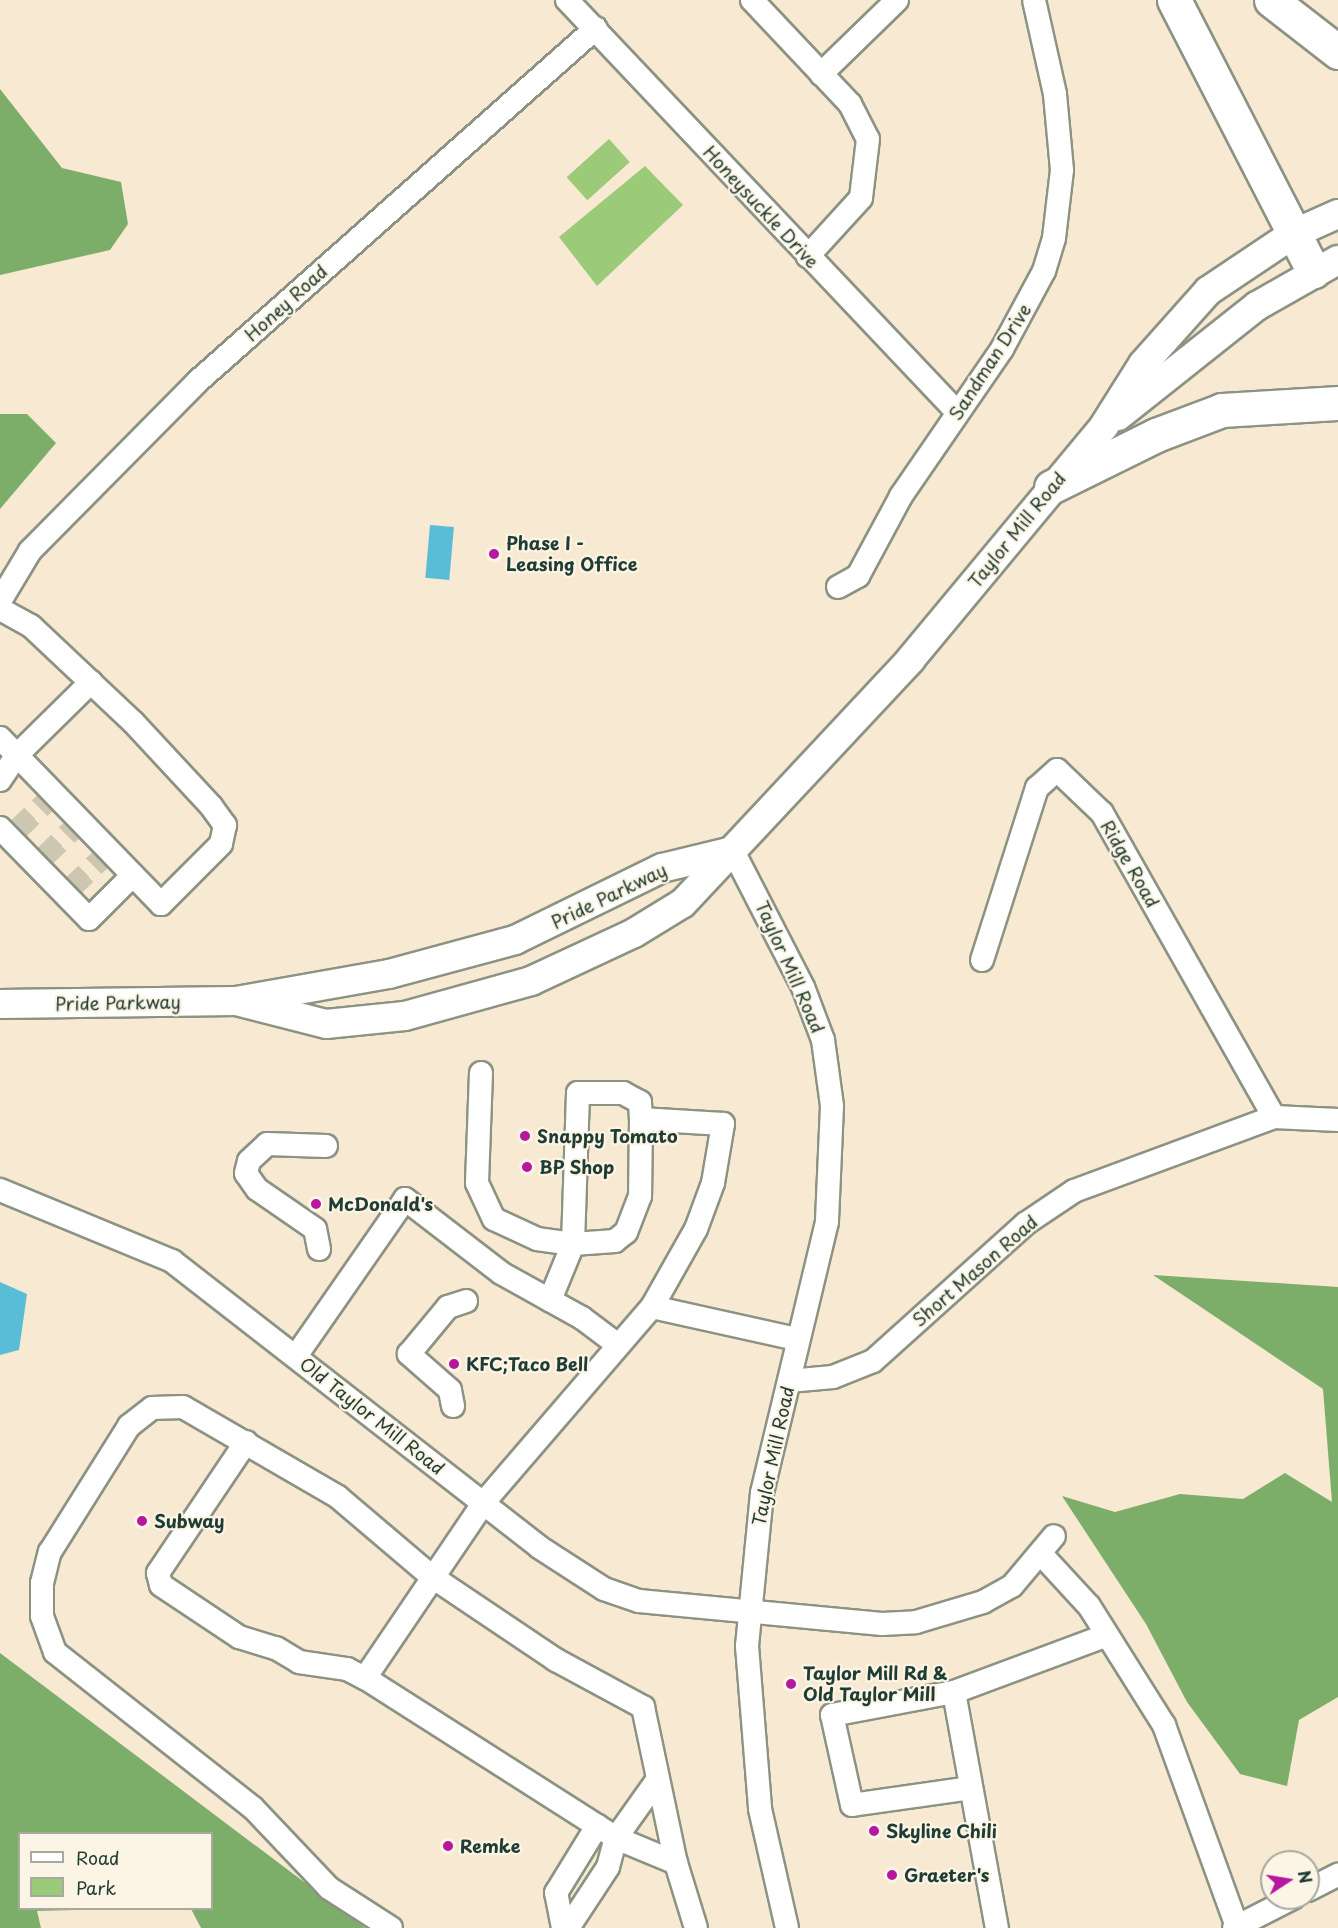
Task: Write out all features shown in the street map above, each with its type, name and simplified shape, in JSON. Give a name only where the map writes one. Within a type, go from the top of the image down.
[{"type":"highway","points":[[1174,0],[1293,234],[1325,265]]},
{"type":"highway","points":[[1271,0],[1338,52]]},
{"type":"highway","points":[[1051,488],[1156,435],[1222,410],[1338,403]]},
{"type":"main road","name":"Taylor Mill Road","points":[[733,851],[910,660],[1104,426],[1143,364],[1208,291],[1293,234],[1338,214]]},
{"type":"main road","name":"Taylor Mill Road","points":[[1104,426],[1212,339],[1325,265]]},
{"type":"main road","name":"Pride Parkway","points":[[0,1004],[236,1001],[454,960],[566,918],[662,868],[733,851]]},
{"type":"main road","name":"Pride Parkway","points":[[236,1001],[326,1024],[405,1016],[471,1000],[531,981],[634,933],[684,903],[733,851]]},
{"type":"street","name":"Honeysuckle Drive","points":[[567,0],[596,28],[957,412]]},
{"type":"street","points":[[752,0],[821,74],[862,123],[868,178],[851,213],[808,256]]},
{"type":"street","points":[[821,74],[897,0]]},
{"type":"street","name":"Sandman Drive","points":[[838,587],[858,576],[957,412],[1030,302],[1054,238],[1061,181],[1059,125],[1034,0]]},
{"type":"street","name":"Honey Road","points":[[0,601],[30,551],[197,382],[596,28]]},
{"type":"street","points":[[0,609],[31,626],[91,682],[225,825],[221,844],[161,904],[133,875],[104,855],[50,799],[17,755],[0,738]]},
{"type":"street","points":[[0,780],[17,755],[91,682]]},
{"type":"street","name":"Ridge Road","points":[[982,960],[1037,788],[1057,770],[1102,813],[1274,1117]]},
{"type":"street","points":[[9,832],[39,861],[89,919],[133,875]]},
{"type":"street","name":"Taylor Mill Road","points":[[733,851],[803,987],[823,1040],[832,1106],[827,1222],[796,1339],[789,1381],[762,1493],[747,1646],[752,1745],[768,1859],[787,1928]]},
{"type":"street","points":[[481,1073],[477,1183],[484,1205],[510,1230],[573,1244],[615,1241],[626,1232],[640,1196],[640,1102],[623,1093],[578,1093],[573,1244],[549,1300]]},
{"type":"street","name":"Short Mason Road","points":[[789,1381],[833,1377],[873,1361],[1025,1224],[1074,1191],[1274,1117],[1338,1120]]},
{"type":"street","points":[[364,1678],[483,1502],[652,1307],[696,1229],[713,1183],[723,1124],[641,1119]]},
{"type":"street","points":[[319,1250],[315,1229],[257,1189],[246,1173],[249,1161],[267,1144],[326,1146]]},
{"type":"street","name":"Old Taylor Mill Road","points":[[0,1190],[172,1261],[297,1356],[547,1553],[604,1589],[678,1608],[752,1609],[882,1624],[916,1622],[983,1602],[1012,1586],[1048,1545],[1107,1635]]},
{"type":"street","points":[[297,1356],[405,1199],[501,1273],[549,1300],[618,1345]]},
{"type":"street","points":[[453,1406],[450,1390],[409,1354],[448,1307],[466,1301]]},
{"type":"street","points":[[652,1307],[796,1339]]},
{"type":"street","points":[[391,1928],[329,1888],[253,1808],[193,1756],[99,1692],[55,1652],[42,1616],[42,1583],[50,1552],[79,1500],[138,1417],[152,1408],[183,1407],[338,1497],[431,1576],[556,1660],[643,1707],[675,1863],[696,1928]]},
{"type":"street","points":[[246,1442],[158,1573],[160,1585],[239,1637],[276,1647],[299,1662],[347,1669],[364,1678],[616,1838],[675,1863]]},
{"type":"street","points":[[972,1788],[866,1807],[847,1799],[832,1714],[954,1692],[1107,1635],[1164,1725],[1235,1927],[1269,1910]]},
{"type":"street","points":[[954,1692],[997,1926]]},
{"type":"street","points":[[568,1928],[608,1867],[616,1838],[658,1779]]},
{"type":"street","points":[[563,1928],[556,1893],[597,1826]]},
{"type":"street","points":[[1320,1884],[1338,1875]]},
{"type":"green space","points":[[0,89],[62,168],[121,182],[128,224],[110,250],[0,275]]},
{"type":"green space","points":[[609,139],[630,162],[587,200],[567,177]]},
{"type":"green space","points":[[645,166],[683,205],[597,286],[559,237]]},
{"type":"green space","points":[[0,414],[27,414],[56,443],[0,509]]},
{"type":"green space","points":[[1153,1275],[1338,1287],[1338,1697],[1299,1720],[1287,1786],[1240,1774],[1187,1702],[1146,1624],[1062,1496],[1115,1512],[1180,1494],[1243,1499],[1285,1473],[1332,1502],[1323,1389]]},
{"type":"green space","points":[[0,1653],[365,1928],[201,1928],[192,1910],[213,1910],[213,1832],[18,1832],[18,1910],[75,1910],[37,1911],[41,1928],[0,1928]]},
{"type":"water","points":[[430,525],[454,527],[449,580],[425,578]]},
{"type":"water","points":[[0,1282],[27,1294],[19,1350],[0,1355]]},
{"type":"tunnel","points":[[16,831],[45,803]]},
{"type":"tunnel","points":[[43,858],[71,831]]},
{"type":"tunnel","points":[[70,889],[100,860]]},
{"type":"place","name":"Phase I - Leasing Office","points":[[494,554]]},
{"type":"place","name":"Snappy Tomato","points":[[525,1136]]},
{"type":"place","name":"BP Shop","points":[[527,1167]]},
{"type":"place","name":"McDonald's","points":[[316,1204]]},
{"type":"place","name":"KFC;Taco Bell","points":[[454,1364]]},
{"type":"place","name":"Subway","points":[[142,1521]]},
{"type":"place","name":"Taylor Mill Rd & Old Taylor Mill","points":[[791,1684]]},
{"type":"place","name":"Skyline Chili","points":[[874,1831]]},
{"type":"place","name":"Remke","points":[[448,1846]]},
{"type":"place","name":"Graeter's","points":[[892,1875]]}]
